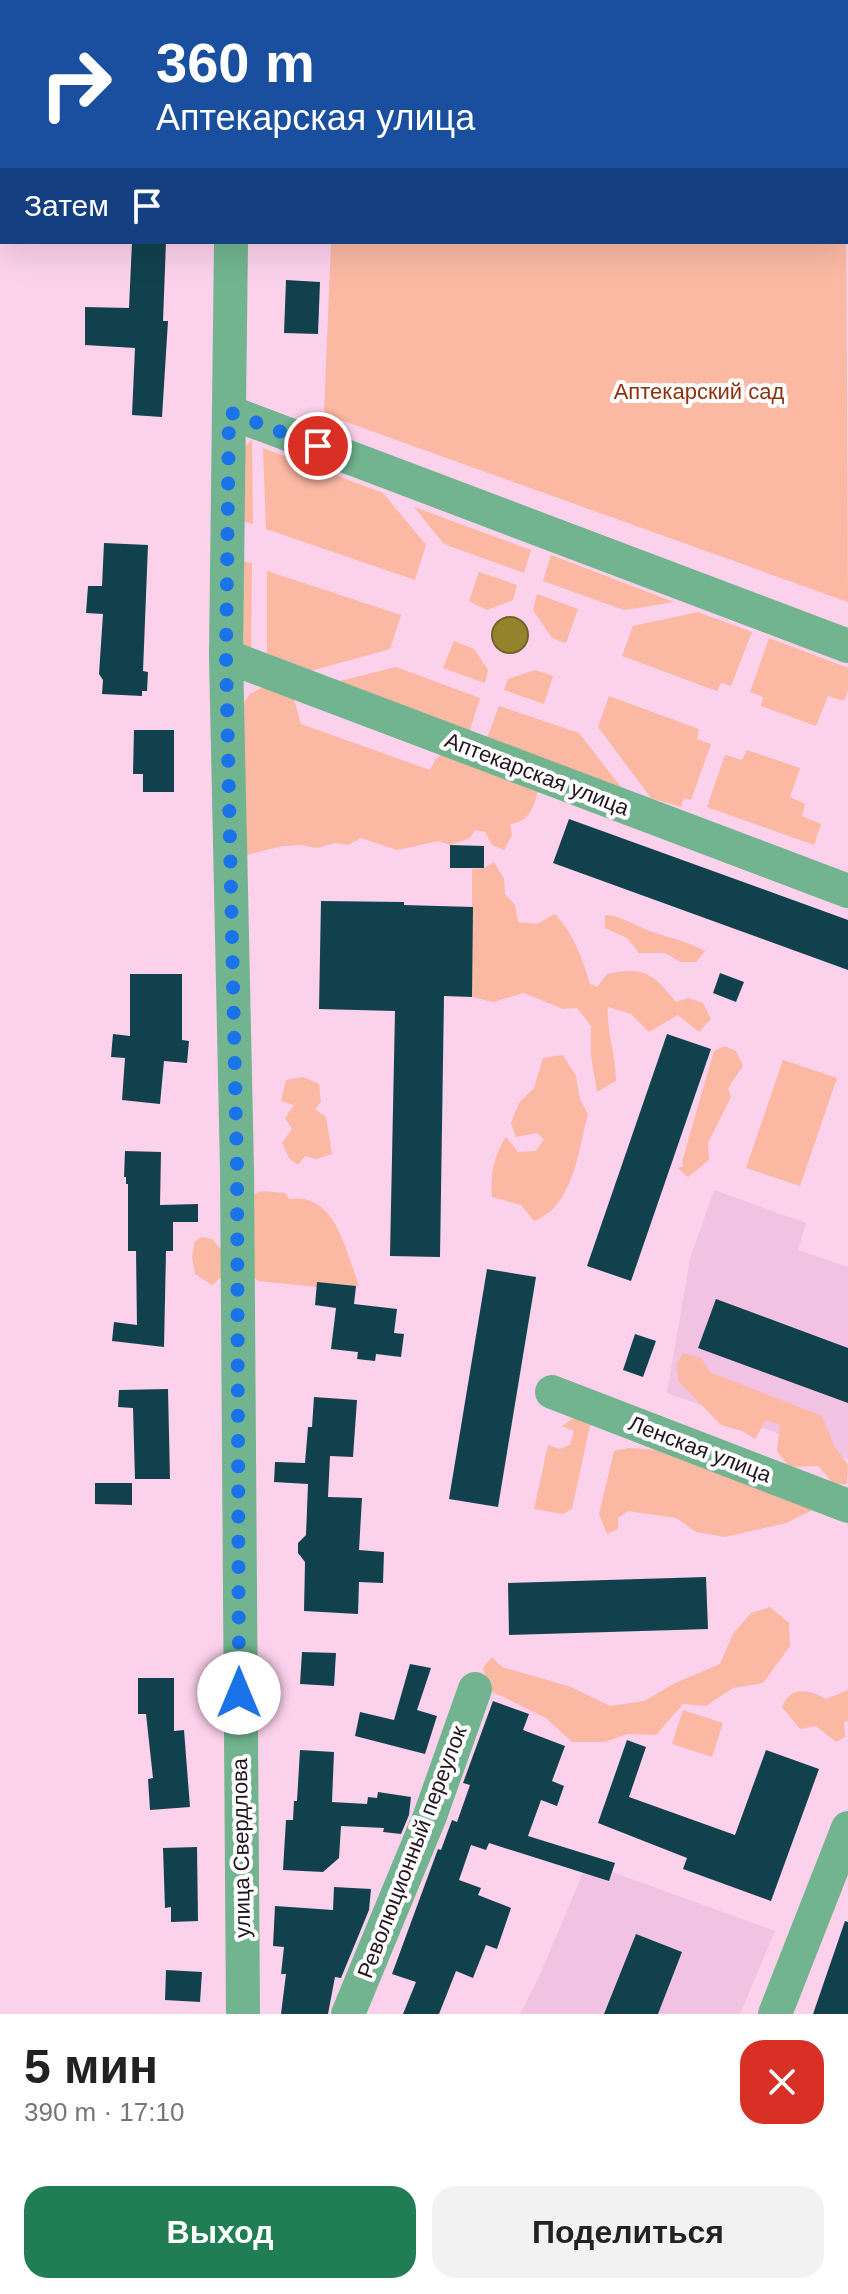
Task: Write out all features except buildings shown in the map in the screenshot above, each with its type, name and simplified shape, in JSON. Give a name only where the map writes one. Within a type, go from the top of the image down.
[{"type":"street","name":"улица Свердлова","points":[[231,244],[226,656],[237,1185],[243,2014]]},
{"type":"street","points":[[229,412],[848,646]]},
{"type":"street","name":"Аптекарская улица","points":[[226,656],[848,891]]},
{"type":"street","name":"Ленская улица","points":[[552,1392],[848,1506]]},
{"type":"street","name":"Революционный переулок","points":[[348,2014],[430,1816],[475,1689]]},
{"type":"street","points":[[775,2014],[848,1828]]},
{"type":"shaded area","points":[[510,617],[523,622],[528,635],[523,648],[510,653],[497,648],[492,635],[497,622]]},
{"type":"shaded area","points":[[714,1190],[806,1223],[798,1250],[848,1267],[848,1459],[667,1393],[690,1259]]},
{"type":"shaded area","points":[[612,1872],[775,1931],[740,2014],[520,2014],[583,1873]]},
{"type":"green space","name":"Аптекарский сад","points":[[331,244],[846,244],[848,602],[324,414]]},
{"type":"green space","points":[[252,440],[253,524],[242,521],[245,446]]},
{"type":"green space","points":[[263,448],[383,493],[426,545],[415,580],[266,529]]},
{"type":"green space","points":[[414,507],[531,550],[524,573],[444,544]]},
{"type":"green space","points":[[551,555],[674,602],[624,610],[543,581]]},
{"type":"green space","points":[[242,561],[252,563],[251,652],[243,645],[241,637]]},
{"type":"green space","points":[[267,571],[401,615],[390,649],[303,673],[267,660]]},
{"type":"green space","points":[[479,572],[517,585],[513,600],[487,610],[469,601]]},
{"type":"green space","points":[[537,594],[578,609],[566,643],[552,638],[533,610]]},
{"type":"green space","points":[[698,612],[752,632],[731,686],[721,683],[717,691],[622,656],[633,626]]},
{"type":"green space","points":[[769,638],[848,668],[848,690],[844,701],[828,696],[816,726],[761,706],[763,697],[750,692]]},
{"type":"green space","points":[[454,641],[474,649],[488,670],[485,683],[443,668]]},
{"type":"green space","points":[[396,667],[480,698],[469,733],[332,683]]},
{"type":"green space","points":[[535,670],[553,676],[544,704],[504,690],[508,679]]},
{"type":"green space","points":[[263,687],[292,693],[301,724],[430,770],[436,759],[445,752],[540,784],[534,804],[524,819],[510,824],[512,835],[504,850],[492,845],[485,832],[475,830],[470,838],[450,845],[439,841],[397,850],[361,838],[348,845],[335,843],[317,848],[283,846],[246,855],[243,704],[250,694]]},
{"type":"green space","points":[[609,696],[699,729],[697,739],[711,744],[691,800],[684,798],[681,807],[651,798],[598,727]]},
{"type":"green space","points":[[499,706],[579,733],[624,791],[486,741]]},
{"type":"green space","points":[[747,750],[800,768],[790,797],[805,804],[802,816],[821,824],[814,845],[707,807],[725,755],[742,760]]},
{"type":"green space","points":[[494,862],[504,879],[505,894],[515,905],[518,922],[537,924],[555,914],[577,947],[590,984],[597,987],[607,974],[630,971],[647,974],[676,1002],[688,998],[703,1003],[711,1019],[699,1032],[678,1015],[649,1032],[631,1014],[608,1007],[616,1081],[597,1092],[591,1056],[591,1026],[577,1008],[563,1009],[524,993],[493,1002],[472,997],[472,869],[484,868]]},
{"type":"green space","points":[[605,915],[705,951],[696,962],[681,962],[665,953],[639,953],[627,938],[605,928]]},
{"type":"green space","points":[[725,1046],[736,1051],[743,1066],[728,1088],[731,1097],[708,1143],[709,1160],[688,1177],[678,1168],[684,1166],[682,1162],[714,1051]]},
{"type":"green space","points":[[563,1055],[576,1076],[580,1099],[588,1114],[566,1190],[547,1214],[534,1221],[521,1205],[492,1197],[492,1173],[506,1137],[518,1152],[536,1151],[544,1139],[537,1133],[516,1137],[511,1123],[519,1103],[534,1088],[543,1058]]},
{"type":"green space","points":[[783,1060],[837,1078],[800,1186],[746,1168]]},
{"type":"green space","points":[[303,1077],[319,1084],[321,1102],[315,1109],[326,1117],[332,1154],[316,1159],[305,1156],[298,1165],[289,1158],[282,1143],[292,1129],[285,1118],[294,1105],[281,1101],[286,1080]]},
{"type":"green space","points":[[262,1191],[285,1193],[289,1199],[305,1199],[328,1214],[344,1242],[359,1286],[317,1287],[258,1281],[251,1275],[247,1197]]},
{"type":"green space","points":[[202,1237],[212,1239],[222,1251],[222,1276],[212,1285],[195,1274],[192,1256],[195,1241]]},
{"type":"green space","points":[[683,1353],[701,1358],[710,1372],[822,1416],[834,1445],[848,1465],[847,1484],[834,1484],[818,1466],[789,1467],[777,1451],[780,1425],[766,1420],[755,1439],[742,1431],[721,1425],[678,1381],[676,1365]]},
{"type":"green space","points":[[575,1417],[590,1425],[572,1509],[563,1514],[534,1509],[548,1445],[560,1449],[570,1445],[574,1431],[562,1426]]},
{"type":"green space","points":[[629,1448],[657,1450],[817,1508],[786,1523],[725,1537],[696,1532],[676,1518],[628,1511],[618,1518],[618,1529],[607,1534],[599,1514],[614,1451]]},
{"type":"green space","points":[[770,1607],[789,1623],[790,1646],[763,1683],[733,1688],[706,1706],[683,1704],[656,1735],[627,1734],[605,1742],[572,1742],[546,1718],[489,1690],[483,1668],[492,1657],[502,1667],[571,1687],[610,1706],[644,1701],[675,1683],[720,1664],[733,1634],[751,1613]]},
{"type":"green space","points":[[848,1690],[845,1737],[836,1742],[816,1726],[800,1729],[782,1707],[790,1695],[801,1691],[826,1699]]},
{"type":"green space","points":[[683,1710],[723,1723],[712,1757],[672,1744]]},
{"type":"route","points":[[239,1693],[237,1170],[226,656],[229,412],[318,446]]}]
